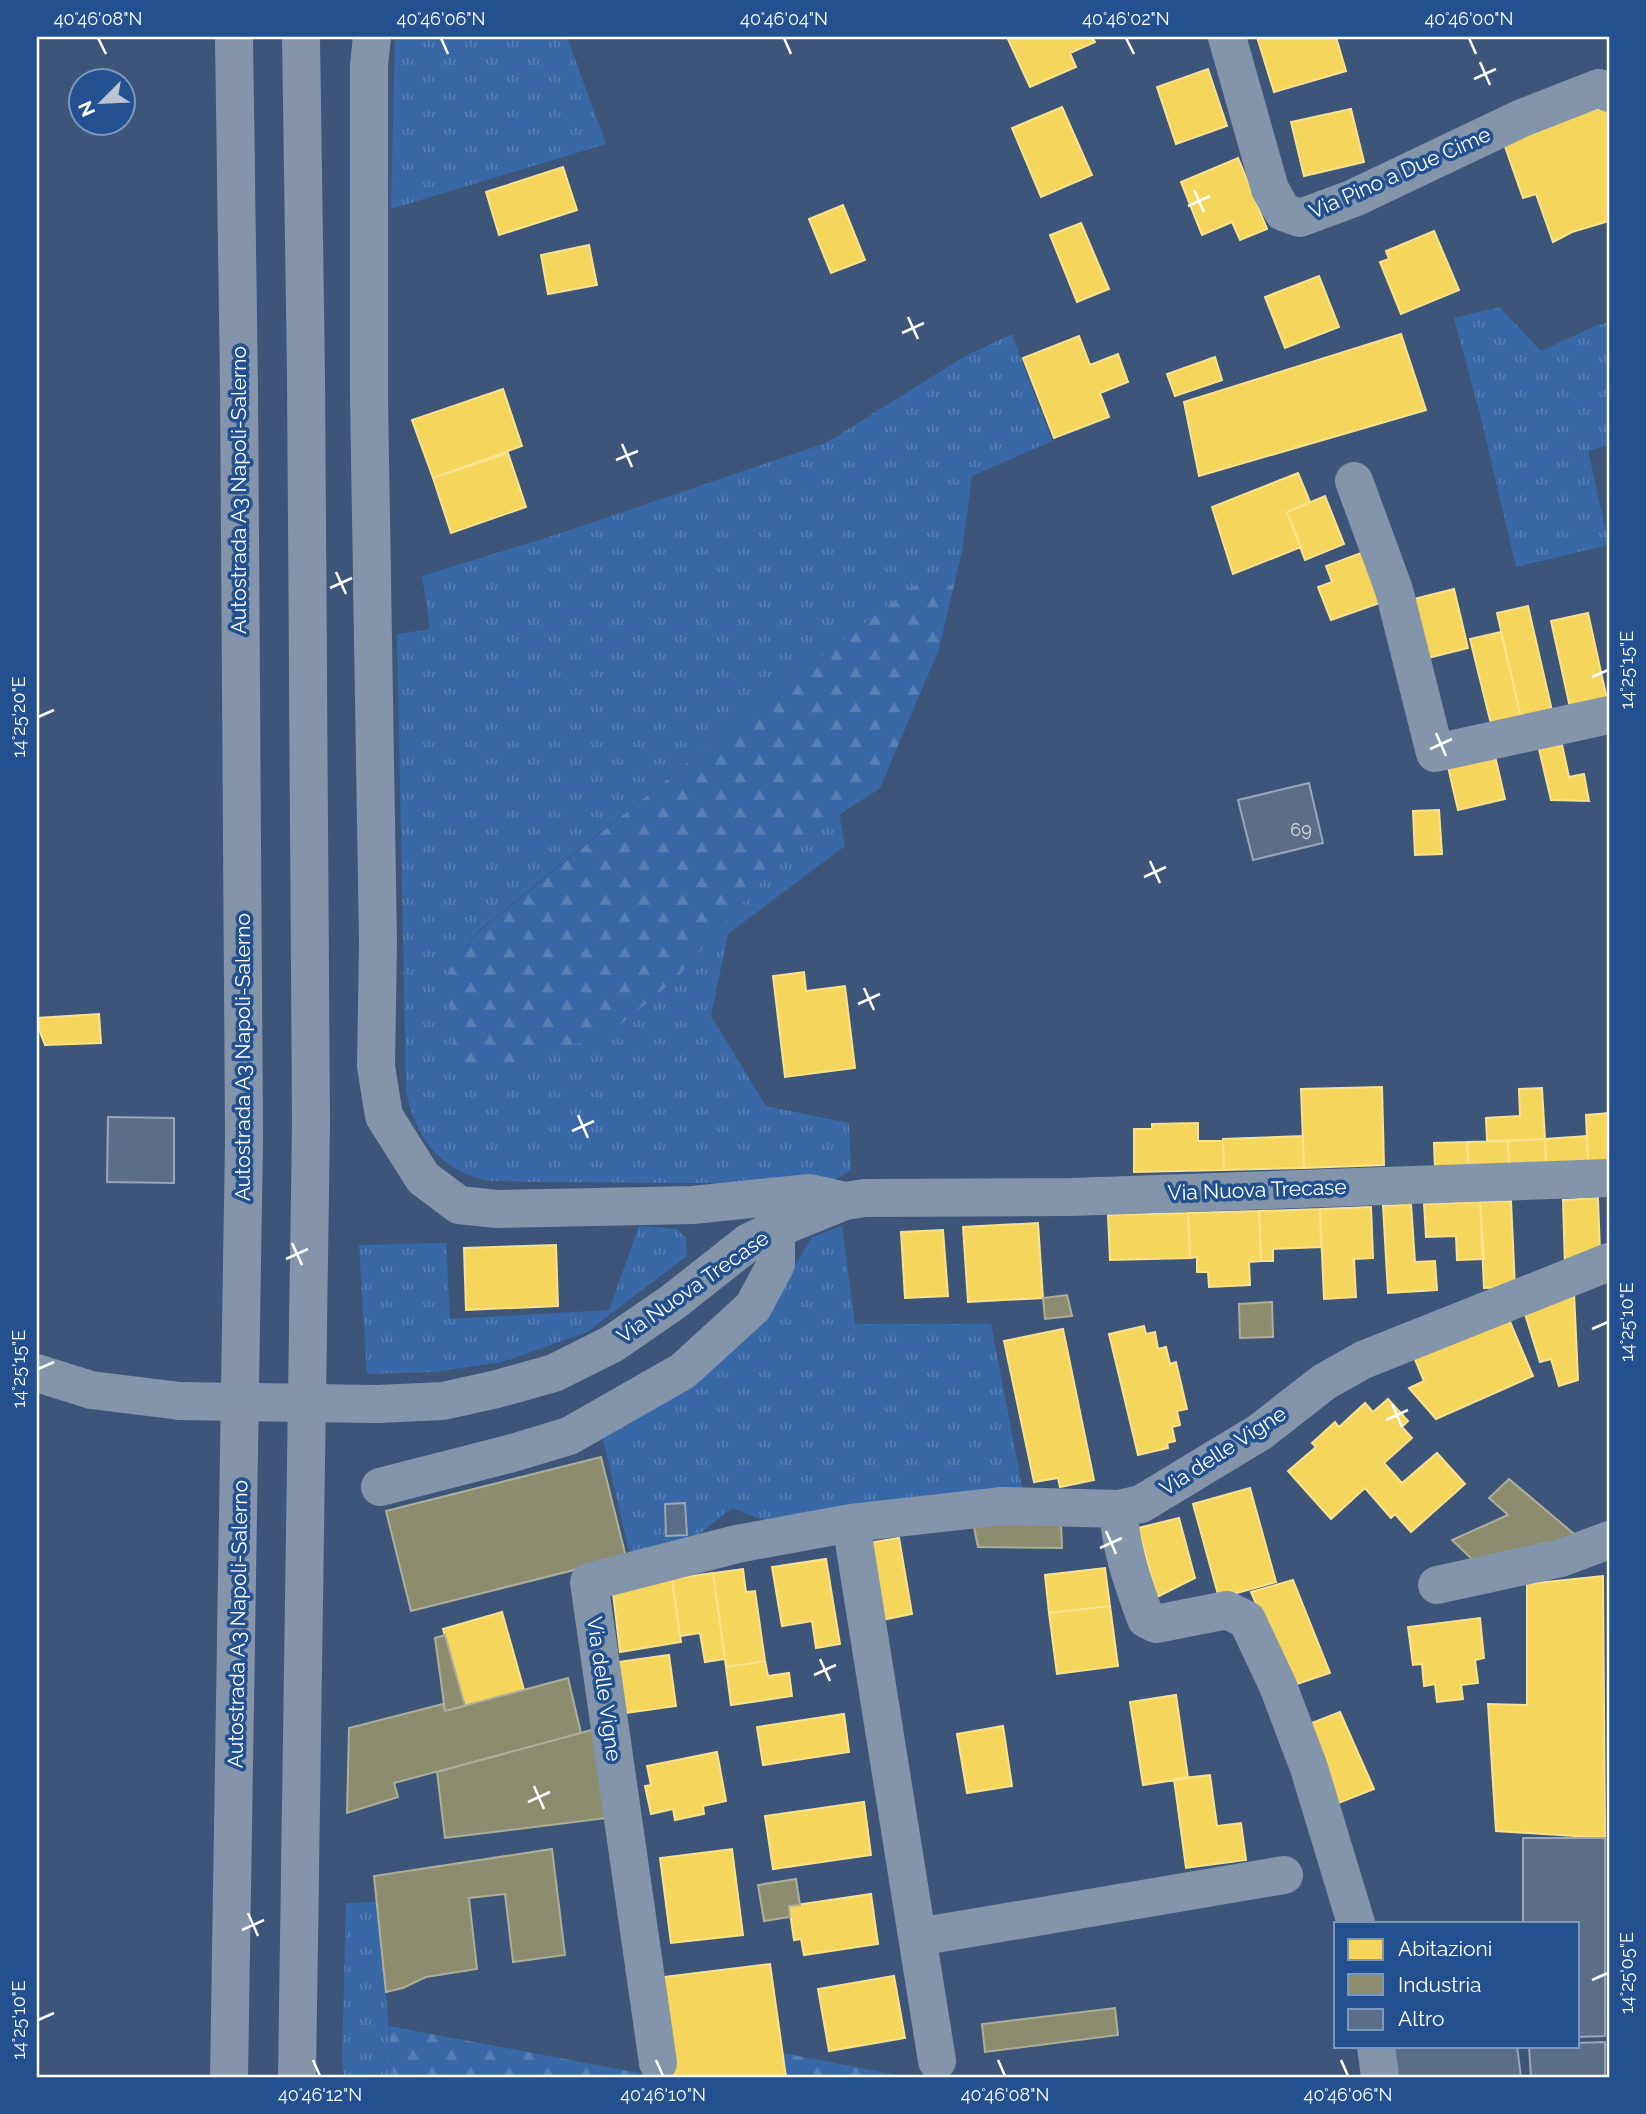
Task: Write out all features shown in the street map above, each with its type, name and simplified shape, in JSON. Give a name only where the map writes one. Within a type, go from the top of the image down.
[{"type":"highway","name":"Autostrada A3 Napoli-Salerno","points":[[229,2077],[244,1139],[239,386],[233,37]]},
{"type":"highway","points":[[297,2077],[311,1123],[301,37]]},
{"type":"street","points":[[372,37],[369,65],[369,397],[378,942],[375,1013],[376,1066],[384,1116],[423,1178],[459,1205],[496,1209],[709,1203],[810,1193],[845,1201]]},
{"type":"street","name":"Via Pino a Due Cime","points":[[1227,37],[1270,189],[1283,212],[1300,218],[1354,198],[1522,118],[1599,88],[1609,93]]},
{"type":"street","points":[[1354,481],[1394,590],[1435,753],[1609,715]]},
{"type":"street","name":"Via Nuova Trecase","points":[[37,1373],[91,1390],[180,1401],[377,1404],[443,1401],[554,1373],[612,1344],[752,1243],[845,1201],[866,1198],[1072,1197],[1609,1178]]},
{"type":"street","points":[[380,1487],[569,1436],[683,1371],[753,1307],[776,1264],[752,1243],[709,1220],[709,1203]]},
{"type":"street","name":"Via delle Vigne","points":[[659,2063],[589,1582],[737,1544],[851,1523],[1003,1506],[1118,1509],[1141,1504],[1260,1432],[1324,1382],[1363,1360],[1609,1262]]},
{"type":"street","points":[[1118,1509],[1126,1564],[1146,1619],[1156,1625],[1227,1610],[1247,1620],[1278,1686],[1309,1768],[1356,1922]]},
{"type":"street","points":[[851,1523],[937,2061]]},
{"type":"street","points":[[1437,1585],[1561,1558],[1609,1540]]},
{"type":"street","points":[[918,1937],[1284,1875]]},
{"type":"street","points":[[1376,2048],[1380,2077]]},
{"type":"green space","points":[[395,37],[567,37],[606,144],[391,209]]},
{"type":"green space","points":[[1499,307],[1541,351],[1609,322],[1609,445],[1588,451],[1609,545],[1516,567],[1454,318]]},
{"type":"green space","points":[[1012,334],[1052,441],[972,476],[962,552],[954,585],[913,586],[750,712],[477,932],[448,972],[677,978],[793,845],[839,813],[845,846],[728,934],[711,1016],[766,1106],[849,1123],[851,1170],[828,1184],[496,1181],[468,1175],[454,1168],[431,1148],[423,1136],[406,1091],[397,634],[430,629],[422,576],[558,534],[826,443],[965,356]]},
{"type":"green space","points":[[954,585],[939,649],[880,788],[793,845],[677,978],[613,1031],[507,1067],[472,1073],[453,1043],[448,972],[477,933],[750,712],[913,586]]},
{"type":"green space","points":[[639,1226],[677,1229],[686,1238],[687,1256],[587,1332],[503,1362],[435,1372],[367,1374],[359,1245],[446,1243],[450,1319],[609,1310]]},
{"type":"green space","points":[[842,1226],[855,1324],[991,1324],[1023,1491],[776,1525],[732,1508],[688,1543],[631,1560],[602,1435],[760,1325],[812,1237]]},
{"type":"green space","points":[[378,1902],[393,2077],[344,2077],[342,2062],[346,1903]]},
{"type":"green space","points":[[389,2026],[661,2077],[393,2077]]},
{"type":"green space","points":[[783,2053],[907,2077],[786,2077]]},
{"type":"building: Abitazioni","points":[[1007,37],[1092,37],[1095,42],[1070,53],[1076,67],[1030,87]]},
{"type":"building: Abitazioni","points":[[1257,37],[1336,37],[1346,71],[1274,92]]},
{"type":"building: Abitazioni","points":[[1208,69],[1227,126],[1176,144],[1157,87]]},
{"type":"building: Abitazioni","points":[[1609,106],[1609,221],[1572,232],[1553,242],[1536,194],[1523,198],[1501,135]]},
{"type":"building: Abitazioni","points":[[1062,107],[1092,175],[1041,197],[1012,128]]},
{"type":"building: Abitazioni","points":[[1351,109],[1364,162],[1304,176],[1291,122]]},
{"type":"building: Abitazioni","points":[[1238,158],[1267,229],[1240,240],[1232,222],[1202,235],[1181,182]]},
{"type":"building: Abitazioni","points":[[563,167],[577,210],[499,235],[486,192]]},
{"type":"building: Abitazioni","points":[[843,205],[865,260],[831,273],[809,219]]},
{"type":"building: Abitazioni","points":[[1081,223],[1109,289],[1077,302],[1050,235]]},
{"type":"building: Abitazioni","points":[[1434,231],[1459,290],[1401,314],[1380,262],[1389,259],[1386,251]]},
{"type":"building: Abitazioni","points":[[589,245],[597,285],[548,294],[541,255]]},
{"type":"building: Abitazioni","points":[[1319,276],[1339,327],[1285,348],[1265,297]]},
{"type":"building: Abitazioni","points":[[1401,334],[1426,410],[1199,476],[1184,402]]},
{"type":"building: Abitazioni","points":[[1079,336],[1090,365],[1118,354],[1128,382],[1100,393],[1109,417],[1054,438],[1023,358]]},
{"type":"building: Abitazioni","points":[[1215,357],[1222,380],[1175,396],[1167,374]]},
{"type":"building: Abitazioni","points":[[503,389],[522,446],[433,478],[412,420]]},
{"type":"building: Abitazioni","points":[[508,453],[526,507],[451,533],[433,478]]},
{"type":"building: Abitazioni","points":[[1298,473],[1310,502],[1287,512],[1301,547],[1233,574],[1212,507]]},
{"type":"building: Abitazioni","points":[[1325,496],[1344,544],[1305,560],[1287,512]]},
{"type":"building: Abitazioni","points":[[1361,553],[1380,603],[1331,620],[1318,587],[1332,582],[1326,566]]},
{"type":"building: Abitazioni","points":[[1454,589],[1468,648],[1420,660],[1406,601]]},
{"type":"building: Abitazioni","points":[[1528,606],[1553,715],[1522,722],[1497,613]]},
{"type":"building: Abitazioni","points":[[1588,613],[1608,704],[1571,712],[1551,621]]},
{"type":"building: Abitazioni","points":[[1501,632],[1522,722],[1492,728],[1470,639]]},
{"type":"building: Abitazioni","points":[[1561,740],[1569,777],[1584,774],[1589,801],[1551,800],[1538,745]]},
{"type":"building: Abitazioni","points":[[1495,756],[1505,799],[1458,810],[1448,767]]},
{"type":"building: Abitazioni","points":[[1439,810],[1442,854],[1415,855],[1413,811]]},
{"type":"building: Abitazioni","points":[[804,972],[806,991],[845,986],[855,1068],[785,1077],[773,976]]},
{"type":"building: Abitazioni","points":[[99,1014],[101,1043],[45,1045],[37,1024],[37,1018]]},
{"type":"building: Abitazioni","points":[[1382,1087],[1384,1165],[1304,1168],[1301,1089]]},
{"type":"building: Abitazioni","points":[[1542,1088],[1545,1139],[1487,1141],[1486,1118],[1520,1116],[1519,1089]]},
{"type":"building: Abitazioni","points":[[1609,1113],[1609,1161],[1588,1162],[1586,1115]]},
{"type":"building: Abitazioni","points":[[1198,1123],[1198,1141],[1223,1141],[1224,1170],[1134,1172],[1134,1129],[1152,1129],[1152,1124]]},
{"type":"building: Abitazioni","points":[[1303,1136],[1304,1168],[1224,1170],[1223,1139]]},
{"type":"building: Abitazioni","points":[[1587,1136],[1588,1162],[1546,1164],[1545,1139]]},
{"type":"building: Abitazioni","points":[[1545,1139],[1546,1164],[1509,1166],[1508,1141]]},
{"type":"building: Abitazioni","points":[[1508,1141],[1509,1166],[1469,1167],[1467,1142]]},
{"type":"building: Abitazioni","points":[[1467,1142],[1469,1167],[1435,1168],[1434,1143]]},
{"type":"building: Abitazioni","points":[[1598,1198],[1600,1252],[1565,1266],[1563,1200]]},
{"type":"building: Abitazioni","points":[[1511,1201],[1515,1287],[1484,1288],[1480,1202]]},
{"type":"building: Abitazioni","points":[[1480,1202],[1484,1259],[1457,1260],[1456,1236],[1426,1237],[1424,1204]]},
{"type":"building: Abitazioni","points":[[1411,1204],[1415,1262],[1435,1261],[1437,1290],[1388,1293],[1383,1206]]},
{"type":"building: Abitazioni","points":[[1371,1207],[1373,1258],[1354,1259],[1356,1297],[1324,1299],[1320,1209]]},
{"type":"building: Abitazioni","points":[[1320,1209],[1321,1247],[1273,1249],[1273,1261],[1261,1261],[1259,1211]]},
{"type":"building: Abitazioni","points":[[1259,1211],[1261,1261],[1249,1262],[1250,1285],[1209,1287],[1208,1272],[1197,1272],[1197,1257],[1190,1258],[1188,1213]]},
{"type":"building: Abitazioni","points":[[1188,1213],[1190,1258],[1110,1260],[1108,1215]]},
{"type":"building: Abitazioni","points":[[1038,1223],[1043,1298],[968,1302],[963,1227]]},
{"type":"building: Abitazioni","points":[[943,1230],[948,1296],[905,1298],[901,1232]]},
{"type":"building: Abitazioni","points":[[556,1245],[558,1306],[466,1310],[464,1248]]},
{"type":"building: Abitazioni","points":[[1574,1292],[1578,1380],[1559,1386],[1551,1359],[1540,1362],[1524,1311]]},
{"type":"building: Abitazioni","points":[[1508,1317],[1533,1376],[1436,1419],[1409,1388],[1424,1381],[1414,1357]]},
{"type":"building: Abitazioni","points":[[1144,1326],[1146,1334],[1155,1332],[1158,1349],[1166,1347],[1170,1364],[1176,1362],[1187,1409],[1177,1411],[1180,1425],[1172,1427],[1175,1441],[1167,1443],[1168,1448],[1138,1455],[1109,1334]]},
{"type":"building: Abitazioni","points":[[1063,1329],[1094,1480],[1060,1487],[1058,1478],[1034,1482],[1004,1341]]},
{"type":"building: Abitazioni","points":[[1388,1399],[1408,1421],[1402,1427],[1412,1438],[1384,1463],[1402,1483],[1437,1453],[1465,1484],[1411,1532],[1395,1514],[1391,1518],[1365,1488],[1331,1519],[1288,1471],[1316,1447],[1312,1443],[1335,1422],[1339,1427],[1365,1403],[1373,1412]]},
{"type":"building: Abitazioni","points":[[1250,1488],[1276,1582],[1219,1598],[1193,1504]]},
{"type":"building: Abitazioni","points":[[1179,1518],[1195,1578],[1157,1597],[1138,1528]]},
{"type":"building: Abitazioni","points":[[899,1538],[912,1614],[882,1620],[868,1543]]},
{"type":"building: Abitazioni","points":[[826,1559],[840,1644],[816,1648],[812,1621],[782,1626],[772,1567]]},
{"type":"building: Abitazioni","points":[[1105,1568],[1110,1606],[1049,1613],[1045,1575]]},
{"type":"building: Abitazioni","points":[[743,1569],[746,1592],[755,1591],[765,1661],[726,1667],[713,1573]]},
{"type":"building: Abitazioni","points":[[713,1573],[725,1659],[705,1662],[700,1633],[680,1636],[672,1579]]},
{"type":"building: Abitazioni","points":[[1603,1576],[1605,1838],[1496,1831],[1488,1704],[1527,1705],[1527,1584]]},
{"type":"building: Abitazioni","points":[[672,1579],[681,1642],[620,1652],[613,1593]]},
{"type":"building: Abitazioni","points":[[1293,1580],[1330,1673],[1291,1686],[1251,1592]]},
{"type":"building: Abitazioni","points":[[1110,1606],[1118,1666],[1057,1674],[1049,1613]]},
{"type":"building: Abitazioni","points":[[502,1612],[524,1690],[465,1706],[443,1629]]},
{"type":"building: Abitazioni","points":[[1480,1618],[1484,1658],[1475,1660],[1478,1683],[1461,1685],[1463,1699],[1437,1702],[1435,1684],[1424,1686],[1422,1664],[1413,1665],[1408,1627]]},
{"type":"building: Abitazioni","points":[[669,1655],[676,1706],[625,1713],[618,1662]]},
{"type":"building: Abitazioni","points":[[765,1661],[768,1676],[789,1673],[792,1696],[731,1705],[726,1667]]},
{"type":"building: Abitazioni","points":[[1176,1695],[1188,1778],[1143,1785],[1130,1702]]},
{"type":"building: Abitazioni","points":[[1340,1712],[1374,1789],[1331,1806],[1304,1726]]},
{"type":"building: Abitazioni","points":[[844,1714],[849,1752],[763,1765],[757,1727]]},
{"type":"building: Abitazioni","points":[[1003,1726],[1012,1786],[967,1793],[957,1734]]},
{"type":"building: Abitazioni","points":[[717,1752],[726,1801],[703,1806],[704,1814],[675,1820],[673,1809],[651,1814],[645,1786],[651,1785],[647,1766]]},
{"type":"building: Abitazioni","points":[[1210,1775],[1217,1826],[1241,1823],[1246,1860],[1186,1868],[1174,1779]]},
{"type":"building: Abitazioni","points":[[864,1802],[871,1855],[773,1869],[765,1816]]},
{"type":"building: Abitazioni","points":[[732,1849],[743,1935],[671,1943],[660,1858]]},
{"type":"building: Abitazioni","points":[[871,1894],[878,1944],[804,1955],[801,1939],[794,1940],[789,1906]]},
{"type":"building: Abitazioni","points":[[770,1964],[786,2077],[674,2077],[663,1977]]},
{"type":"building: Abitazioni","points":[[894,1976],[905,2038],[829,2051],[818,1989]]},
{"type":"building: Industria","points":[[1067,1295],[1072,1316],[1045,1319],[1043,1298]]},
{"type":"building: Industria","points":[[1272,1302],[1273,1337],[1240,1338],[1239,1304]]},
{"type":"building: Industria","points":[[601,1457],[626,1557],[411,1611],[386,1511]]},
{"type":"building: Industria","points":[[1509,1479],[1580,1539],[1475,1562],[1452,1540],[1508,1515],[1489,1498]]},
{"type":"building: Industria","points":[[973,1522],[1061,1522],[1062,1548],[978,1547]]},
{"type":"building: Industria","points":[[445,1635],[465,1706],[445,1711],[435,1638]]},
{"type":"building: Industria","points":[[568,1678],[581,1733],[394,1783],[398,1797],[347,1813],[349,1728],[443,1704],[445,1711]]},
{"type":"building: Industria","points":[[595,1729],[607,1818],[445,1838],[437,1772]]},
{"type":"building: Industria","points":[[552,1849],[565,1955],[513,1962],[505,1894],[469,1898],[477,1969],[426,1977],[403,1988],[386,1992],[374,1876]]},
{"type":"building: Industria","points":[[796,1879],[800,1905],[789,1906],[790,1917],[764,1921],[758,1885]]},
{"type":"building: Industria","points":[[1115,2008],[1118,2035],[985,2052],[982,2024]]},
{"type":"building: Altro","points":[[1309,783],[1323,843],[1253,860],[1238,800]]},
{"type":"building: Altro","points":[[108,1117],[174,1118],[174,1183],[107,1182]]},
{"type":"building: Altro","points":[[685,1503],[687,1535],[666,1536],[665,1504]]},
{"type":"building: Altro","points":[[1523,1838],[1605,1838],[1605,2036],[1580,2037],[1580,1922],[1523,1922]]},
{"type":"building: Altro","points":[[1605,2042],[1605,2077],[1531,2077],[1529,2048],[1580,2048],[1580,2043]]},
{"type":"building: Altro","points":[[1390,2048],[1517,2048],[1521,2077],[1394,2077]]}]
